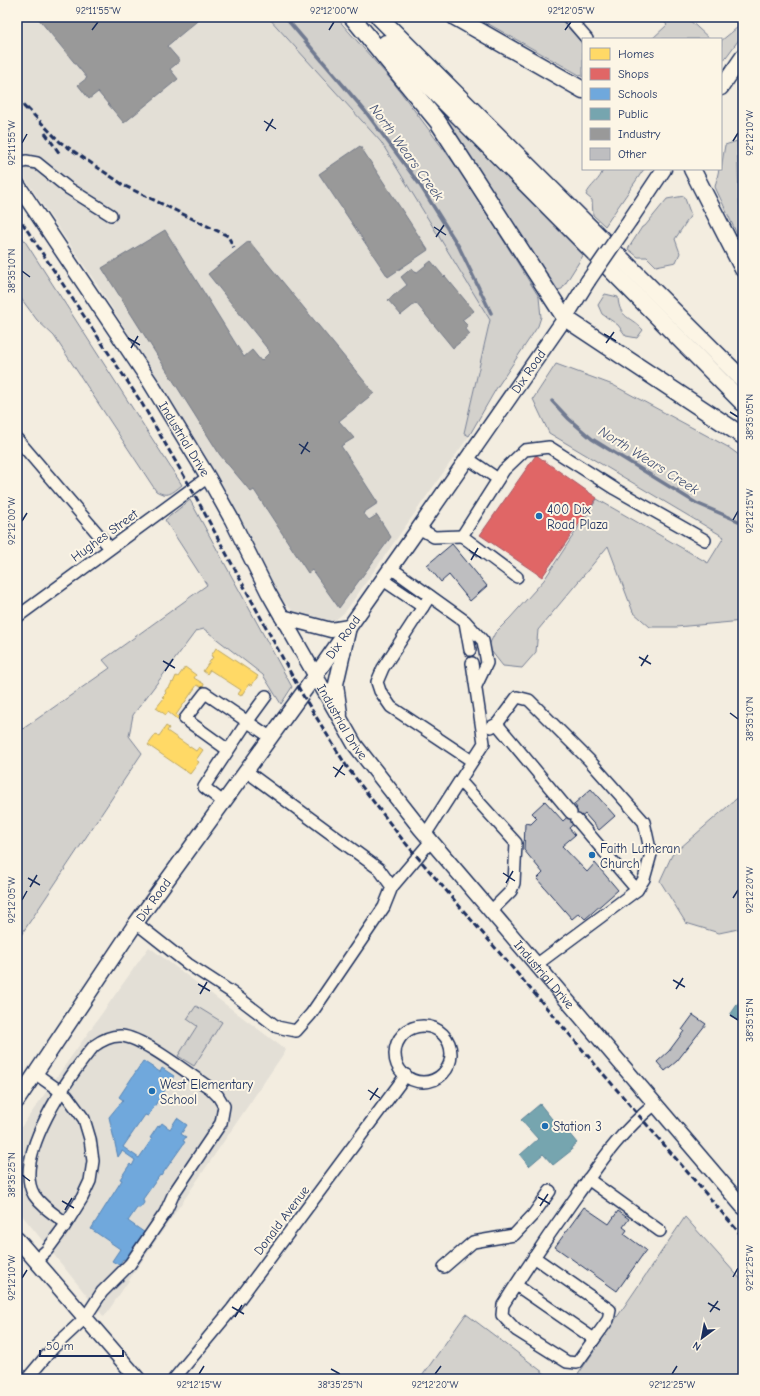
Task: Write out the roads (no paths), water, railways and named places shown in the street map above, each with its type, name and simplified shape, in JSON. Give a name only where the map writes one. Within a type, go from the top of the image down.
[{"type":"highway","points":[[352,17],[438,122],[565,318],[743,436]]},
{"type":"highway","points":[[360,17],[743,403]]},
{"type":"highway","points":[[379,17],[743,380]]},
{"type":"highway","points":[[455,17],[582,89]]},
{"type":"highway","points":[[693,170],[743,269]]},
{"type":"main road","points":[[722,87],[743,56]]},
{"type":"main road","name":"Dix Road","points":[[18,1098],[36,1074],[136,923],[315,676],[468,458],[565,318],[588,280],[663,170]]},
{"type":"main road","name":"Industrial Drive","points":[[17,184],[150,382],[208,477],[282,617],[355,745],[428,838],[743,1206]]},
{"type":"main road","points":[[282,617],[331,630],[349,627],[336,684],[341,721]]},
{"type":"main road","points":[[17,1239],[138,1379]]},
{"type":"street","points":[[568,17],[586,38]]},
{"type":"street","points":[[17,164],[26,161],[37,164],[68,188],[111,215]]},
{"type":"street","points":[[17,439],[110,548]]},
{"type":"street","points":[[462,536],[504,470],[525,450],[549,447],[615,489],[705,540]]},
{"type":"street","points":[[468,458],[498,479]]},
{"type":"street","name":"Hughes Street","points":[[17,617],[208,477]]},
{"type":"street","points":[[419,528],[434,537],[462,536],[517,577]]},
{"type":"street","points":[[391,568],[465,621],[483,641],[487,664],[476,686]]},
{"type":"street","points":[[383,580],[423,607]]},
{"type":"street","points":[[430,596],[383,668],[377,682],[380,691],[391,707],[472,761]]},
{"type":"street","points":[[465,621],[470,650]]},
{"type":"street","points":[[136,923],[188,964],[231,992],[277,1027],[296,1031],[311,1014],[384,907],[392,887],[428,838],[460,781],[484,743],[472,662]]},
{"type":"street","points":[[228,750],[185,719],[204,693],[270,737]]},
{"type":"street","points":[[224,802],[204,787],[266,696]]},
{"type":"street","points":[[482,733],[497,724],[517,697],[529,700],[589,760],[644,822],[651,854],[644,879],[637,890],[536,965]]},
{"type":"street","points":[[497,724],[637,890]]},
{"type":"street","points":[[246,771],[379,869],[392,887]]},
{"type":"street","points":[[460,781],[516,843],[514,883],[511,891],[491,911]]},
{"type":"street","points":[[424,1026],[440,1032],[450,1046],[451,1055],[445,1071],[434,1079],[422,1082],[406,1075],[396,1061],[395,1052],[401,1036],[412,1029],[424,1026]]},
{"type":"street","points":[[27,1379],[53,1348],[85,1318],[102,1292],[130,1264],[165,1213],[174,1193],[221,1123],[224,1106],[218,1096],[210,1088],[143,1044],[122,1036],[107,1038],[94,1046],[61,1092],[38,1134],[29,1166],[28,1178],[34,1194],[42,1205],[66,1223]]},
{"type":"street","points":[[36,1074],[67,1096],[84,1119],[90,1139],[93,1161],[90,1181],[66,1223],[47,1250],[36,1260]]},
{"type":"street","name":"Donald Avenue","points":[[174,1379],[232,1309],[406,1075]]},
{"type":"street","points":[[534,1257],[610,1310],[608,1320],[577,1363],[567,1362],[516,1330],[502,1315],[503,1305],[534,1257],[606,1152],[622,1133],[655,1104]]},
{"type":"street","points":[[588,1179],[660,1231]]},
{"type":"street","points":[[444,1268],[473,1242],[514,1234],[533,1216],[550,1191]]},
{"type":"street","points":[[516,1285],[594,1340]]},
{"type":"waterway","name":"North Wears Creek","points":[[285,17],[365,111],[420,185],[459,247],[491,313]]},
{"type":"waterway","name":"North Wears Creek","points":[[552,401],[569,419],[592,439],[696,503],[743,523]]},
{"type":"railway","points":[[17,99],[29,112]]},
{"type":"railway","points":[[27,108],[60,142],[125,186],[228,236],[234,248]]},
{"type":"railway","points":[[45,133],[60,154]]},
{"type":"railway","points":[[17,215],[141,402],[191,488],[302,694],[347,767],[402,839],[743,1237]]},
{"type":"place","name":"400 Dix Road Plaza","points":[[539,516]]},
{"type":"place","name":"Faith Lutheran Church","points":[[592,855]]},
{"type":"place","name":"West Elementary School","points":[[152,1091]]},
{"type":"place","name":"Station 3","points":[[545,1126]]}]
